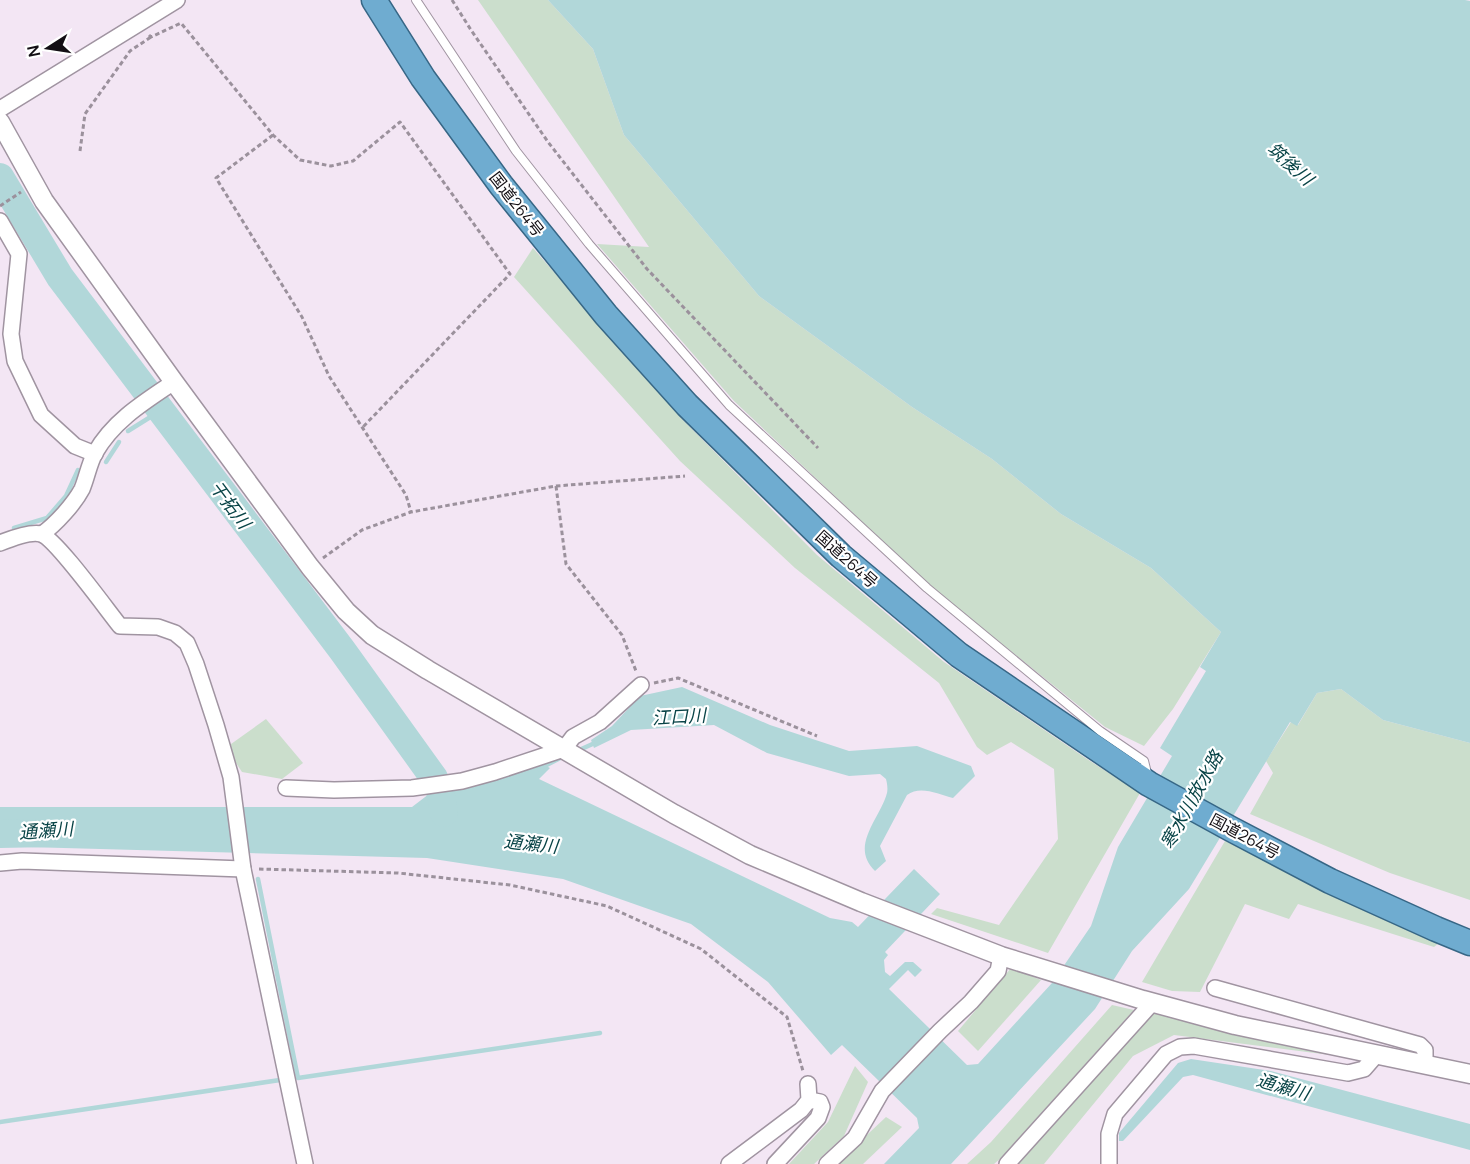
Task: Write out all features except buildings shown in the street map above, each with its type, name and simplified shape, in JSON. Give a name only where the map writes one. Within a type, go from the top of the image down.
[{"type":"highway","name":"国道264号","points":[[374,0],[423,78],[501,185],[606,315],[687,405],[841,556],[959,655],[1149,784],[1330,881],[1470,942]]},
{"type":"street","points":[[0,109],[177,0]]},
{"type":"street","points":[[0,122],[44,201],[168,386],[346,611],[372,635],[674,814],[750,855],[872,906],[1008,958],[1148,1001],[1235,1025],[1470,1074]]},
{"type":"street","points":[[0,221],[20,254],[11,334],[15,361],[41,415],[75,446],[95,454]]},
{"type":"street","points":[[42,534],[56,525],[81,489],[95,454],[114,427],[136,408],[168,386]]},
{"type":"street","points":[[0,543],[33,533],[42,534],[56,546],[120,626],[158,627],[175,633],[187,643],[196,663],[231,777],[243,866],[305,1164]]},
{"type":"street","points":[[571,754],[573,737],[600,722],[641,685]]},
{"type":"street","points":[[286,788],[345,790],[412,788],[462,781],[571,754]]},
{"type":"street","points":[[0,863],[22,861],[243,866]]},
{"type":"street","points":[[827,1164],[855,1138],[882,1091],[971,1002],[1008,958]]},
{"type":"street","points":[[1215,988],[1420,1045],[1425,1050],[1425,1064]]},
{"type":"street","points":[[1007,1164],[1148,1001]]},
{"type":"street","points":[[1109,1164],[1109,1134],[1115,1114],[1166,1054],[1180,1047],[1194,1046],[1348,1073],[1364,1070],[1377,1054]]},
{"type":"street","points":[[729,1164],[801,1110],[808,1100],[807,1084]]},
{"type":"street","points":[[775,1164],[818,1118],[822,1107],[820,1102],[808,1100]]},
{"type":"lane","points":[[416,0],[516,151],[589,244],[729,405],[927,588],[1100,731],[1144,761],[1149,784]]},
{"type":"path","points":[[452,0],[548,142],[647,269],[818,448]]},
{"type":"path","points":[[80,151],[85,114],[130,51],[151,37],[181,23],[273,135],[300,160],[331,166],[352,161],[400,122],[510,274],[362,428]]},
{"type":"path","points":[[138,24],[151,37]]},
{"type":"path","points":[[273,135],[216,178],[302,317],[328,376],[406,495],[411,512]]},
{"type":"path","points":[[0,206],[26,189]]},
{"type":"path","points":[[310,567],[362,530],[411,512],[556,486],[685,476]]},
{"type":"path","points":[[556,486],[566,564],[622,635],[641,685],[678,678],[818,736]]},
{"type":"path","points":[[243,866],[398,873],[510,885],[607,906],[701,949],[787,1017],[807,1084]]},
{"type":"shaded area","points":[[478,0],[548,0],[593,49],[624,135],[759,296],[912,407],[992,459],[1061,514],[1151,568],[1221,632],[1173,709],[1144,746],[1105,727],[930,586],[734,401],[597,244],[649,247]]},
{"type":"shaded area","points":[[533,248],[682,419],[817,555],[944,662],[1140,793],[1048,953],[931,914],[937,908],[999,925],[1058,839],[1054,769],[1011,742],[987,755],[977,747],[939,683],[795,568],[680,461],[514,277]]},
{"type":"shaded area","points":[[1341,689],[1383,720],[1470,743],[1470,900],[1390,873],[1250,814],[1273,773],[1266,761],[1291,722],[1298,725],[1317,693]]},
{"type":"shaded area","points":[[266,719],[303,763],[282,779],[242,772],[232,757],[231,744]]},
{"type":"shaded area","points":[[1225,841],[1439,943],[1434,947],[1298,904],[1289,919],[1245,904],[1200,992],[1172,991],[1142,982]]},
{"type":"shaded area","points":[[1011,968],[1041,980],[978,1051],[958,1031]]},
{"type":"shaded area","points":[[1112,1005],[1134,1010],[1001,1158],[994,1164],[967,1164],[991,1142]]},
{"type":"shaded area","points":[[1153,1012],[1338,1056],[1174,1035],[1133,1056],[1044,1164],[1016,1164]]},
{"type":"shaded area","points":[[855,1066],[868,1082],[844,1136],[814,1164],[789,1164],[828,1122]]},
{"type":"shaded area","points":[[886,1117],[902,1127],[863,1164],[836,1164]]},
{"type":"water","points":[[548,0],[1470,1],[1470,743],[1383,720],[1341,689],[1317,693],[1297,726],[1290,722],[1189,889],[1132,951],[1095,1009],[951,1164],[884,1164],[919,1128],[917,1118],[842,1045],[831,1055],[768,982],[691,924],[563,879],[427,858],[27,847],[0,823],[0,807],[412,807],[429,794],[455,788],[473,787],[535,760],[550,768],[539,779],[830,918],[852,922],[858,927],[914,869],[940,894],[885,952],[888,955],[884,960],[885,972],[890,976],[905,962],[913,962],[922,970],[915,977],[908,970],[889,989],[967,1065],[978,1064],[1052,983],[1091,926],[1118,847],[1172,756],[1160,748],[1206,671],[1200,667],[1221,632],[1151,568],[1061,514],[992,459],[912,407],[759,296],[624,135],[593,49]]},
{"type":"water","points":[[682,687],[770,725],[849,751],[917,746],[971,766],[975,776],[953,798],[923,790],[907,795],[880,846],[886,861],[875,871],[868,862],[865,852],[869,832],[887,793],[886,779],[880,774],[849,776],[767,753],[714,725],[631,730],[594,748],[591,740],[612,726],[640,696]]},
{"type":"water","points":[[1191,1059],[1271,1071],[1470,1124],[1470,1150],[1193,1075],[1183,1077],[1123,1141],[1119,1141],[1119,1133],[1178,1063]]},
{"type":"waterway","name":"干拓川","points":[[0,177],[60,277],[342,650],[434,778],[440,791],[444,813]]},
{"type":"waterway","points":[[128,431],[160,411]]},
{"type":"waterway","points":[[106,462],[119,442]]},
{"type":"waterway","points":[[14,528],[47,518],[66,496],[78,470]]},
{"type":"waterway","name":"江口川","points":[[577,751],[597,742]]},
{"type":"waterway","name":"江口川","points":[[539,769],[564,756]]},
{"type":"waterway","name":"通瀬川","points":[[0,834],[49,833]]},
{"type":"waterway","points":[[258,879],[298,1078],[600,1033]]},
{"type":"waterway","points":[[0,1122],[280,1080]]},
{"type":"water label","name":"筑後川","points":[[1290,164]]},
{"type":"water label","name":"寒水川放水路","points":[[1192,800]]}]
